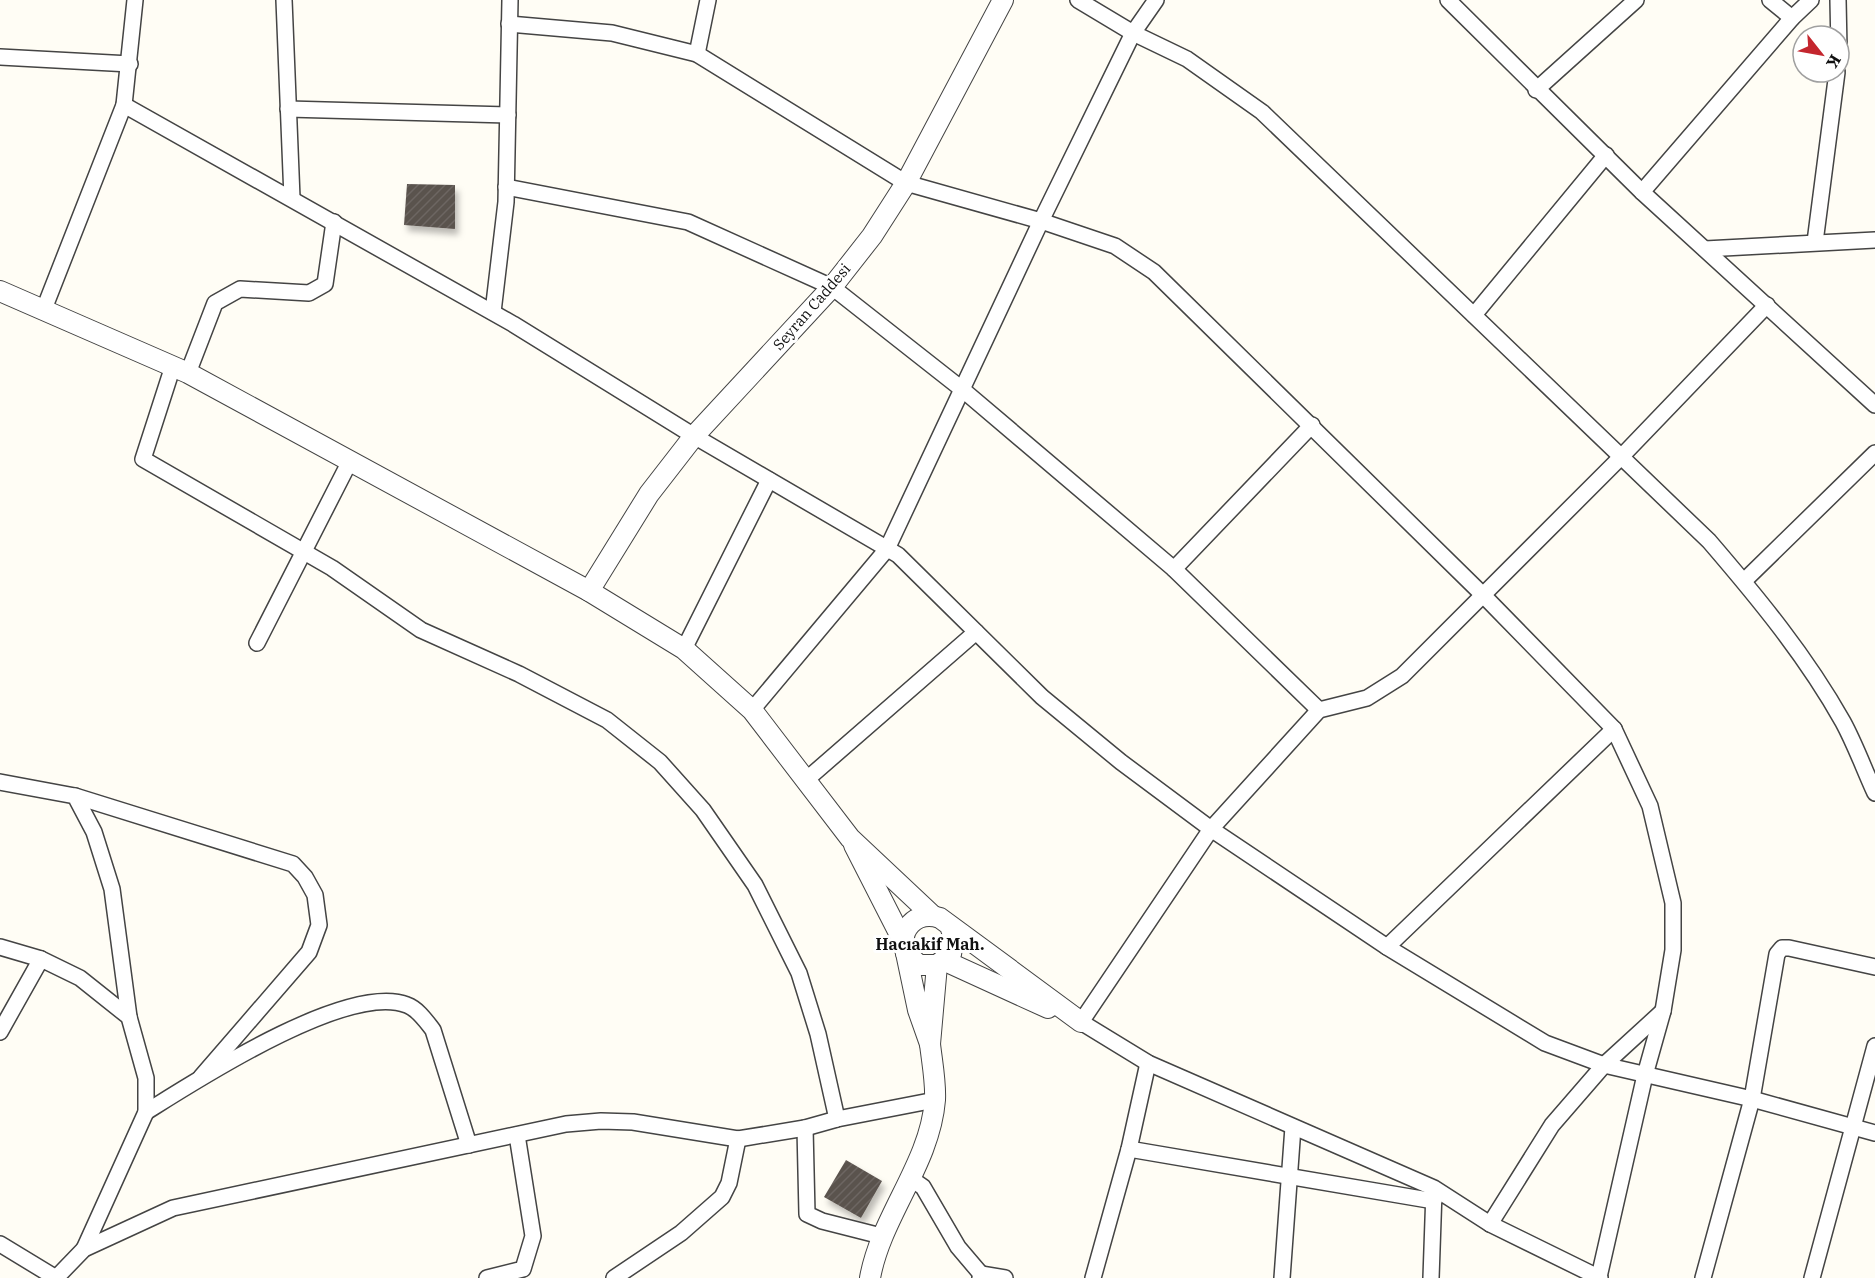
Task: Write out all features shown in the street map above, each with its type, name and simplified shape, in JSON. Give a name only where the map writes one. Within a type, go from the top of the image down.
[{"type":"street","points":[[44,309],[124,105],[135,0]]},
{"type":"street","points":[[284,0],[292,198]]},
{"type":"street","points":[[493,312],[506,188],[510,0]]},
{"type":"street","points":[[698,54],[708,0]]},
{"type":"street","name":"Seyran Caddesi","points":[[589,591],[649,494],[694,436],[832,287],[873,236],[906,183],[1003,0]]},
{"type":"street","points":[[1078,0],[1133,33],[1187,59],[1262,112],[1709,541],[1744,582],[1795,649],[1843,722],[1875,793]]},
{"type":"street","points":[[752,710],[887,549],[1041,221],[1133,33],[1156,0]]},
{"type":"street","points":[[1448,0],[1536,90],[1642,192],[1875,405]]},
{"type":"street","points":[[1536,90],[1636,0]]},
{"type":"street","points":[[1770,0],[1792,18]]},
{"type":"street","points":[[1642,192],[1792,18],[1811,0]]},
{"type":"street","points":[[1838,0],[1838,24]]},
{"type":"street","points":[[0,291],[181,369],[589,591],[684,649],[752,710],[850,838],[933,916],[940,918],[1081,1022],[1148,1063],[1293,1127],[1599,1278],[1645,1075],[1663,1011],[1673,950],[1673,903],[1650,806],[1614,729],[1312,425],[1154,272],[1115,246],[1041,221],[906,183],[698,54],[612,33],[509,24]]},
{"type":"street","points":[[0,57],[130,64]]},
{"type":"street","points":[[1815,242],[1835,84]]},
{"type":"street","points":[[124,105],[493,312],[694,436],[898,555],[1042,698],[1121,762],[1212,829],[1387,948],[1545,1043],[1604,1065],[1752,1099],[1875,1133]]},
{"type":"street","points":[[288,109],[508,115]]},
{"type":"street","points":[[1474,315],[1606,155]]},
{"type":"street","points":[[506,188],[688,222],[832,287],[963,390],[1174,569],[1319,710]]},
{"type":"street","points":[[334,222],[325,284],[309,293],[240,289],[215,303],[181,369],[143,459],[304,552],[421,630],[519,674],[607,720],[660,762],[703,810],[755,885],[799,974],[818,1034],[837,1119]]},
{"type":"street","points":[[1705,249],[1875,240]]},
{"type":"street","points":[[1081,1022],[1212,829],[1319,710],[1367,698],[1402,676],[1621,457],[1767,305]]},
{"type":"street","points":[[1174,569],[1312,425]]},
{"type":"street","points":[[1744,582],[1875,453]]},
{"type":"street","points":[[257,643],[350,461]]},
{"type":"street","points":[[684,649],[769,480]]},
{"type":"street","points":[[806,780],[976,632]]},
{"type":"street","points":[[1387,948],[1614,729]]},
{"type":"street","points":[[0,782],[75,796],[292,864],[305,877],[315,895],[319,925],[309,952],[201,1077]]},
{"type":"street","points":[[0,1244],[56,1278],[84,1249],[146,1112],[146,1078],[129,1017],[112,889],[93,832],[75,796]]},
{"type":"street","points":[[850,838],[905,947],[919,965],[941,963],[1081,1022]]},
{"type":"street","points":[[930,1044],[918,1010],[905,947],[912,921],[933,916]]},
{"type":"street","points":[[870,1278],[881,1236],[926,1140],[935,1100],[930,1044],[941,963],[953,946],[951,928]]},
{"type":"street","points":[[0,947],[41,959],[80,978],[129,1017]]},
{"type":"street","points":[[1703,1278],[1752,1099],[1775,959],[1779,950],[1789,948],[1875,967]]},
{"type":"street","points":[[0,1032],[41,959]]},
{"type":"street","points":[[146,1112],[201,1077],[287,1031],[367,1002],[406,1005],[420,1014],[433,1030],[469,1145]]},
{"type":"street","points":[[1490,1224],[1552,1125],[1604,1065],[1663,1011]]},
{"type":"street","points":[[1812,1278],[1875,1046]]},
{"type":"street","points":[[1093,1278],[1129,1149],[1148,1063]]},
{"type":"street","points":[[84,1249],[173,1208],[517,1135],[601,1120],[633,1122],[738,1139],[805,1128],[837,1119],[935,1100]]},
{"type":"street","points":[[1282,1278],[1293,1127]]},
{"type":"street","points":[[805,1128],[807,1214],[822,1221],[881,1236]]},
{"type":"street","points":[[487,1278],[523,1269],[533,1236],[517,1135]]},
{"type":"street","points":[[614,1278],[681,1233],[722,1197],[729,1183],[738,1139]]},
{"type":"street","points":[[1129,1149],[1290,1176],[1434,1195]]},
{"type":"street","points":[[910,1178],[923,1187],[958,1247],[981,1276],[1005,1278]]},
{"type":"street","points":[[1431,1278],[1434,1195]]},
{"type":"building","points":[[407,184],[455,185],[455,229],[404,225]]},
{"type":"building","points":[[846,1160],[882,1181],[861,1218],[824,1197]]},
{"type":"district","name":"Hacıakif Mah.","points":[[930,944]]}]
